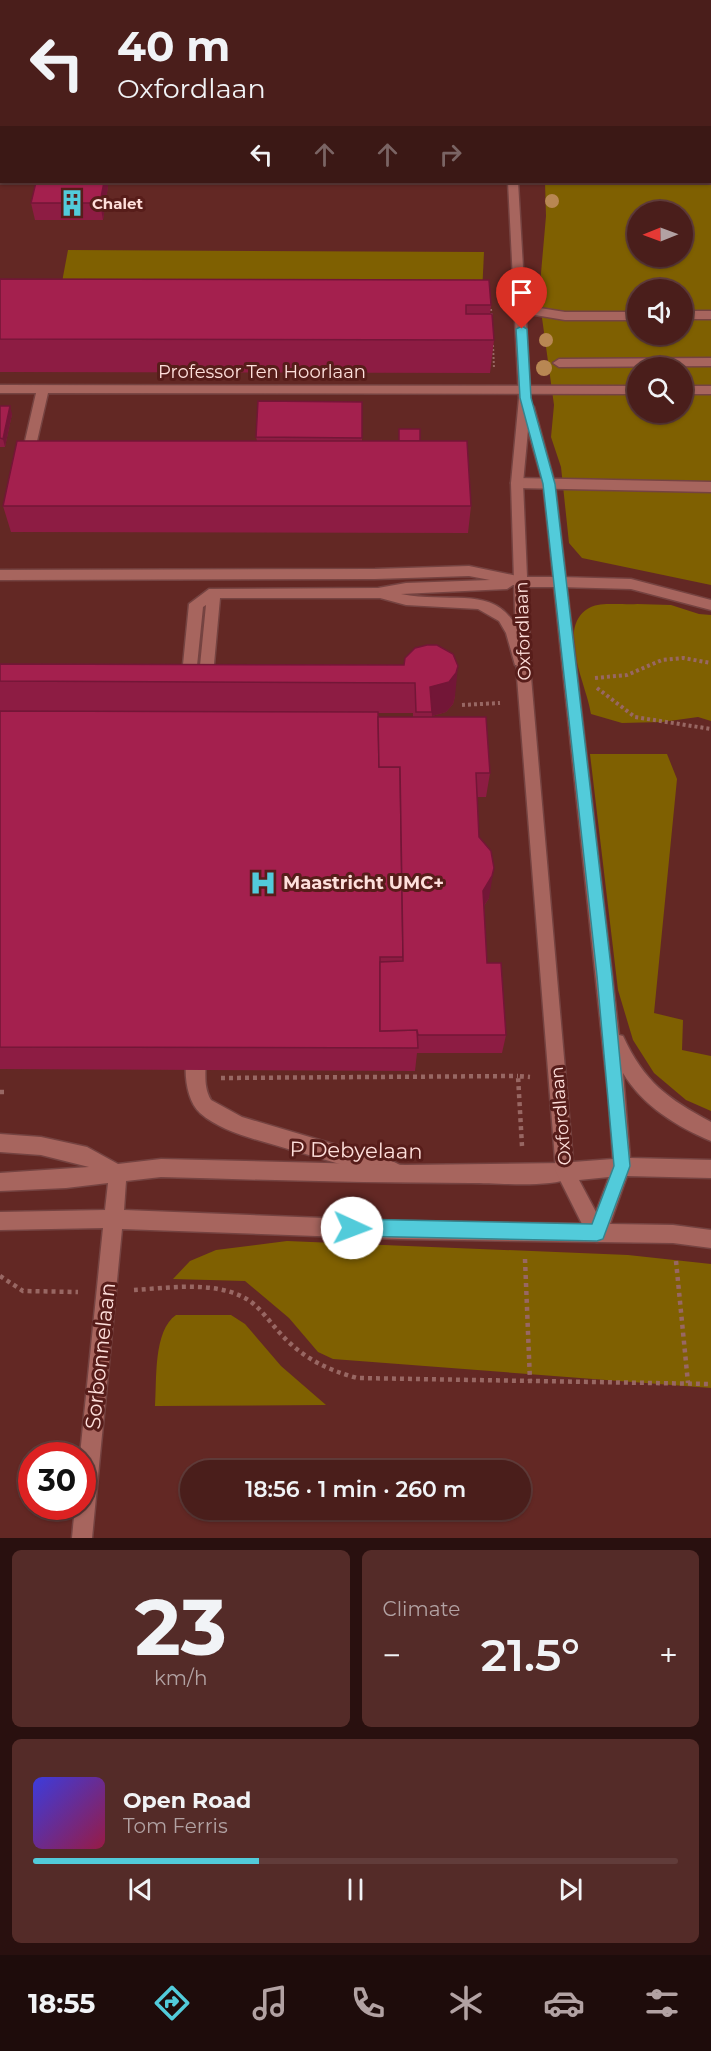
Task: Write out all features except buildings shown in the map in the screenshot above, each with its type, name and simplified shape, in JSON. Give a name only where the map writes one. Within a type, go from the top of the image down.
[{"type":"street","name":"Oxfordlaan","points":[[513,183],[525,394],[517,483],[524,677],[565,1172],[597,1233]]},
{"type":"street","points":[[521,309],[566,316],[627,316]]},
{"type":"street","points":[[693,315],[711,315]]},
{"type":"street","points":[[559,363],[711,362]]},
{"type":"street","name":"Professor Ten Hoorlaan","points":[[0,389],[525,394],[627,390]]},
{"type":"street","points":[[28,454],[43,390]]},
{"type":"street","points":[[693,390],[711,390]]},
{"type":"street","name":"Oxfordlaan","points":[[525,394],[549,484],[610,1024],[622,1166],[597,1233]]},
{"type":"street","points":[[517,483],[711,487]]},
{"type":"street","points":[[0,575],[375,574],[469,571],[522,582]]},
{"type":"street","points":[[188,694],[196,604],[214,593],[378,593],[406,588],[560,582],[631,584],[711,605]]},
{"type":"street","points":[[204,694],[214,593]]},
{"type":"street","points":[[378,593],[407,600],[466,602],[490,610],[511,627],[524,677]]},
{"type":"street","points":[[610,1024],[632,1073],[645,1091],[662,1105],[711,1132]]},
{"type":"street","points":[[196,1053],[195,1079],[199,1096],[205,1107],[238,1125],[406,1174]]},
{"type":"street","points":[[0,1143],[40,1146],[87,1156],[118,1174]]},
{"type":"street","name":"P Debyelaan","points":[[0,1182],[66,1179],[161,1168],[406,1174],[524,1174],[622,1166],[667,1165],[711,1169]]},
{"type":"street","name":"Sorbonnelaan","points":[[82,1538],[118,1174]]},
{"type":"street","points":[[0,1221],[114,1219],[457,1231],[673,1234],[711,1239]]},
{"type":"path","points":[[482,309],[521,309]]},
{"type":"path","points":[[491,309],[492,330]]},
{"type":"path","points":[[493,340],[494,372]]},
{"type":"path","points":[[594,678],[627,675],[662,660],[683,658],[711,663]]},
{"type":"path","points":[[518,1077],[524,1174]]},
{"type":"path","points":[[195,1079],[557,1077]]},
{"type":"path","points":[[524,1248],[530,1381]]},
{"type":"path","points":[[676,1255],[688,1383]]},
{"type":"path","points":[[0,1276],[23,1291],[106,1291],[181,1287],[234,1293],[245,1297],[305,1359],[320,1367],[357,1378],[711,1384]]},
{"type":"shaded area","points":[[545,183],[711,183],[711,585],[582,558],[569,543],[561,467],[551,437],[554,405],[539,296],[546,216]]},
{"type":"shaded area","points":[[68,250],[484,252],[482,294],[60,293]]},
{"type":"shaded area","points":[[595,605],[671,605],[699,614],[711,615],[711,721],[698,717],[662,722],[622,723],[591,714],[576,656],[575,627],[580,616]]},
{"type":"shaded area","points":[[590,754],[667,754],[677,779],[654,1013],[683,1020],[682,1050],[711,1056],[711,1111],[686,1100],[654,1073],[633,1040],[618,990]]},
{"type":"shaded area","points":[[287,1241],[628,1255],[711,1264],[711,1388],[333,1359],[318,1352],[289,1318],[245,1281],[173,1279],[190,1261],[216,1250]]},
{"type":"shaded area","points":[[176,1315],[231,1315],[245,1324],[281,1366],[326,1405],[155,1406],[156,1370],[160,1344],[163,1332]]},
{"type":"place","name":"Chalet","points":[[72,203]]},
{"type":"place","name":"Maastricht UMC+","points":[[263,883]]},
{"type":"route","points":[[352,1228],[597,1233],[622,1166],[605,976],[549,484],[525,398],[522,329]]}]
